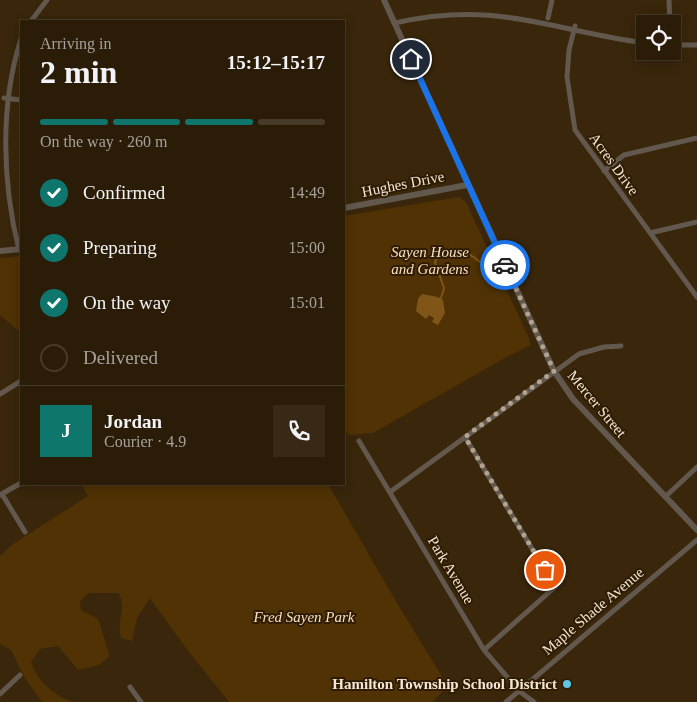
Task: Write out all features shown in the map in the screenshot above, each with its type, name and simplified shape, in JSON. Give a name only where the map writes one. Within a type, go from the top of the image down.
[{"type":"street","points":[[32,20],[47,0]]},
{"type":"street","name":"Mercer Street","points":[[384,0],[467,185],[554,371],[573,400],[697,530]]},
{"type":"street","points":[[548,18],[552,0]]},
{"type":"street","points":[[669,0],[670,15]]},
{"type":"street","points":[[395,23],[420,13],[439,9]]},
{"type":"street","points":[[540,16],[616,38],[636,41]]},
{"type":"street","name":"Acres Drive","points":[[575,26],[567,70],[573,124],[579,138],[697,297]]},
{"type":"street","points":[[0,251],[20,250],[10,207],[2,149],[4,98],[11,64],[20,42]]},
{"type":"street","points":[[681,45],[697,45]]},
{"type":"street","points":[[4,98],[20,100]]},
{"type":"street","points":[[604,171],[624,156],[697,138]]},
{"type":"street","name":"Hughes Drive","points":[[345,208],[467,185]]},
{"type":"street","points":[[650,233],[697,222]]},
{"type":"street","points":[[390,492],[554,371],[585,352],[604,347],[621,346]]},
{"type":"street","points":[[0,394],[20,382]]},
{"type":"street","points":[[465,437],[555,587],[484,650]]},
{"type":"street","name":"Park Avenue","points":[[359,441],[484,650],[519,691],[534,702]]},
{"type":"street","points":[[665,497],[697,468]]},
{"type":"street","points":[[20,484],[1,495],[25,532]]},
{"type":"street","name":"Maple Shade Avenue","points":[[506,702],[697,540]]},
{"type":"street","points":[[0,694],[20,675]]},
{"type":"street","points":[[130,687],[141,702]]},
{"type":"green space","name":"Sayen House and Gardens","points":[[459,197],[466,202],[531,345],[373,433],[349,435],[345,432],[345,216]]},
{"type":"green space","points":[[20,256],[20,332],[0,315],[0,258]]},
{"type":"green space","name":"Fred Sayen Park","points":[[82,485],[329,485],[448,686],[432,702],[229,702],[185,647],[150,598],[137,618],[132,641],[121,638],[122,606],[119,593],[89,593],[80,601],[81,610],[98,619],[110,656],[99,665],[78,670],[58,646],[40,649],[31,662],[38,676],[53,692],[74,702],[42,702],[25,678],[11,650],[0,644],[0,556],[13,544],[88,496]]},
{"type":"shaded area","points":[[422,294],[438,297],[443,300],[445,313],[438,325],[432,322],[434,318],[429,315],[426,319],[416,311],[418,299]]},
{"type":"waterway","points":[[441,298],[444,288],[435,263],[442,251],[448,249],[461,251],[480,262]]},
{"type":"way so far","points":[[505,265],[554,371],[465,437],[545,570]]},
{"type":"place","name":"Hamilton Township School District","points":[[567,684]]},
{"type":"route","points":[[411,59],[505,265]]}]
